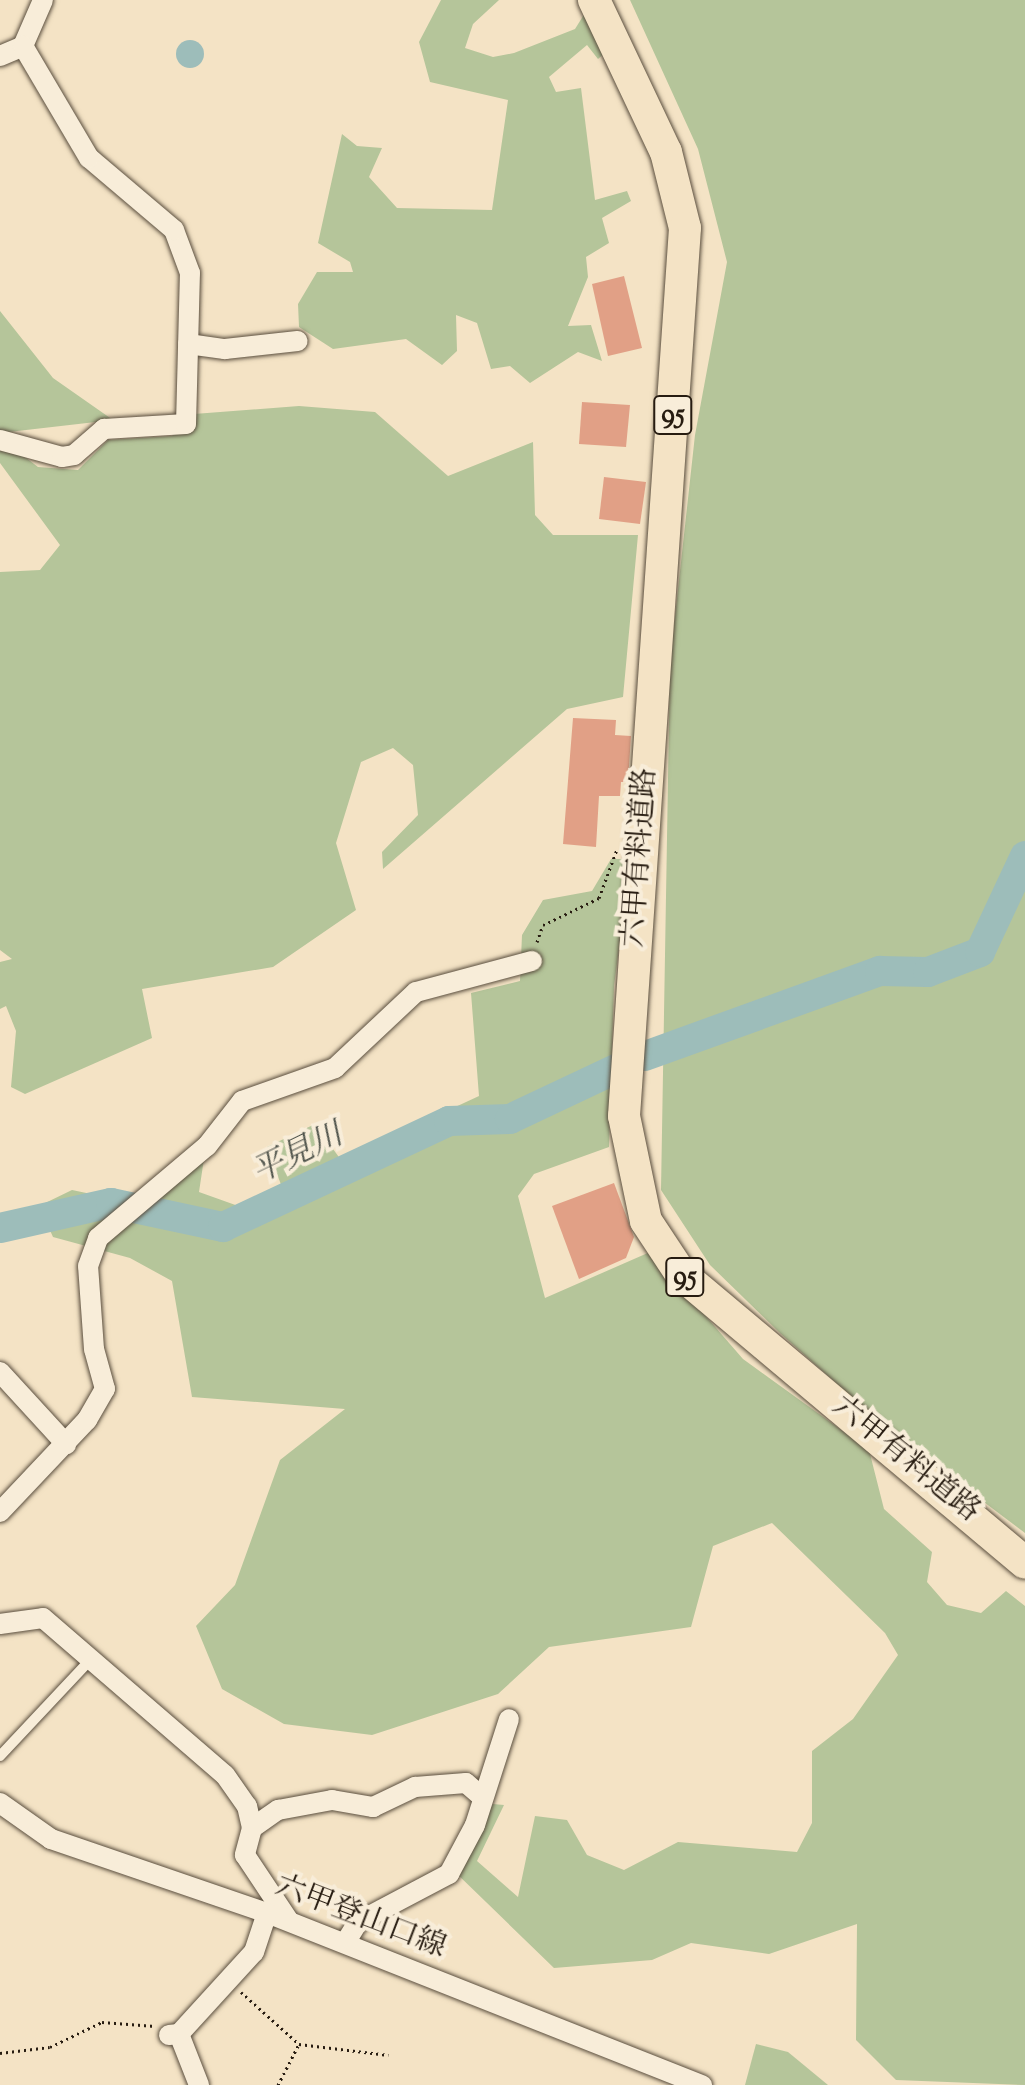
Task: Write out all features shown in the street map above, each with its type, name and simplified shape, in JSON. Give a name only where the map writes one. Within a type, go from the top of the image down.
[{"type":"main road","name":"六甲有料道路","points":[[594,0],[666,152],[685,228],[624,1116],[646,1221],[681,1274],[970,1511],[1025,1563]]},
{"type":"main road","name":"95","points":[[970,1511],[1025,1548]]},
{"type":"street","points":[[0,56],[23,46],[43,0]]},
{"type":"street","points":[[0,440],[62,457],[104,429],[186,424],[190,273],[174,230],[89,158],[23,46]]},
{"type":"street","points":[[188,344],[225,349],[298,341]]},
{"type":"street","points":[[0,1512],[66,1444],[105,1389],[94,1349],[88,1266],[98,1238],[131,1207],[207,1146],[242,1101],[335,1068],[416,992],[532,961]]},
{"type":"street","points":[[0,1372],[66,1444]]},
{"type":"street","points":[[0,1624],[43,1618],[94,1657],[240,1790],[252,1828],[245,1855],[289,1921]]},
{"type":"street","points":[[345,1943],[358,1922],[449,1874],[482,1797],[509,1719]]},
{"type":"street","points":[[252,1828],[278,1810],[332,1800],[373,1807],[415,1787],[466,1783],[482,1797]]},
{"type":"street","name":"六甲登山口線","points":[[0,1803],[51,1839],[289,1921],[702,2085]]},
{"type":"street","points":[[199,2085],[174,2034],[254,1952],[267,1913]]},
{"type":"lane","points":[[0,1756],[94,1657]]},
{"type":"path","points":[[532,961],[543,925],[599,898],[618,846],[642,847]]},
{"type":"path","points":[[230,1980],[299,2044],[388,2055]]},
{"type":"path","points":[[0,2053],[50,2047],[102,2022],[147,2021],[174,2034]]},
{"type":"path","points":[[278,2085],[299,2044]]},
{"type":"green space","points":[[441,0],[499,0],[473,24],[465,48],[493,57],[514,53],[575,29],[585,13],[606,52],[598,59],[587,45],[549,77],[556,92],[581,88],[595,200],[627,191],[631,201],[602,218],[609,243],[586,257],[588,277],[568,326],[591,325],[602,361],[578,352],[530,383],[510,366],[491,369],[477,323],[456,315],[457,351],[442,365],[406,339],[333,349],[299,327],[298,304],[317,272],[353,272],[350,262],[318,243],[342,134],[357,146],[382,148],[369,177],[397,208],[492,210],[508,100],[430,82],[419,42]]},
{"type":"green space","points":[[630,0],[1025,0],[1025,1533],[891,1432],[781,1334],[710,1265],[661,1190],[670,662],[695,435],[727,262],[698,149]]},
{"type":"green space","points":[[0,311],[53,378],[113,420],[0,433]]},
{"type":"green space","points":[[299,406],[375,412],[448,476],[533,442],[535,515],[553,535],[638,535],[623,697],[567,709],[383,869],[382,852],[418,815],[413,765],[393,748],[361,762],[336,843],[356,910],[273,967],[142,989],[152,1038],[25,1094],[11,1087],[16,1031],[6,1006],[0,1009],[0,962],[12,959],[0,950],[0,572],[40,570],[60,545],[0,463],[0,450],[21,454],[38,467],[78,470],[108,440],[172,436],[194,414]]},
{"type":"green space","points":[[611,859],[631,859],[614,986],[609,1147],[534,1174],[518,1196],[545,1298],[650,1252],[743,1359],[869,1450],[884,1509],[932,1552],[927,1582],[947,1605],[981,1613],[1006,1591],[1025,1606],[1025,2085],[896,2080],[856,2040],[857,1924],[769,1954],[691,1943],[652,1960],[554,1968],[454,1871],[493,1804],[504,1805],[477,1861],[518,1897],[535,1816],[567,1820],[587,1855],[624,1870],[678,1842],[797,1852],[812,1823],[812,1751],[853,1719],[898,1655],[885,1633],[772,1523],[713,1546],[691,1627],[549,1647],[498,1694],[372,1735],[284,1724],[222,1689],[196,1626],[235,1585],[280,1460],[345,1409],[192,1397],[172,1281],[130,1258],[53,1237],[39,1206],[72,1190],[139,1204],[205,1152],[199,1192],[241,1207],[283,1190],[267,1147],[315,1124],[341,1160],[479,1096],[471,993],[520,981],[522,935],[543,900],[592,891]]},
{"type":"green space","points":[[756,2044],[788,2052],[828,2085],[745,2085]]},
{"type":"water","points":[[190,40],[200,44],[204,54],[200,64],[190,68],[180,64],[176,54],[180,44]]},
{"type":"building","points":[[624,276],[642,348],[608,356],[592,284]]},
{"type":"building","points":[[582,402],[630,405],[626,447],[579,444]]},
{"type":"building","points":[[604,477],[646,482],[640,524],[599,519]]},
{"type":"building","points":[[573,718],[616,720],[615,735],[631,736],[628,782],[621,782],[620,796],[599,796],[596,847],[563,844]]},
{"type":"building","points":[[614,1183],[634,1237],[626,1258],[579,1279],[552,1206]]},
{"type":"waterway","name":"平見川","points":[[645,1056],[880,971],[928,972],[980,952],[1025,856]]},
{"type":"waterway","name":"平見川","points":[[0,1228],[111,1203],[223,1227],[449,1121],[510,1119],[616,1069]]}]
